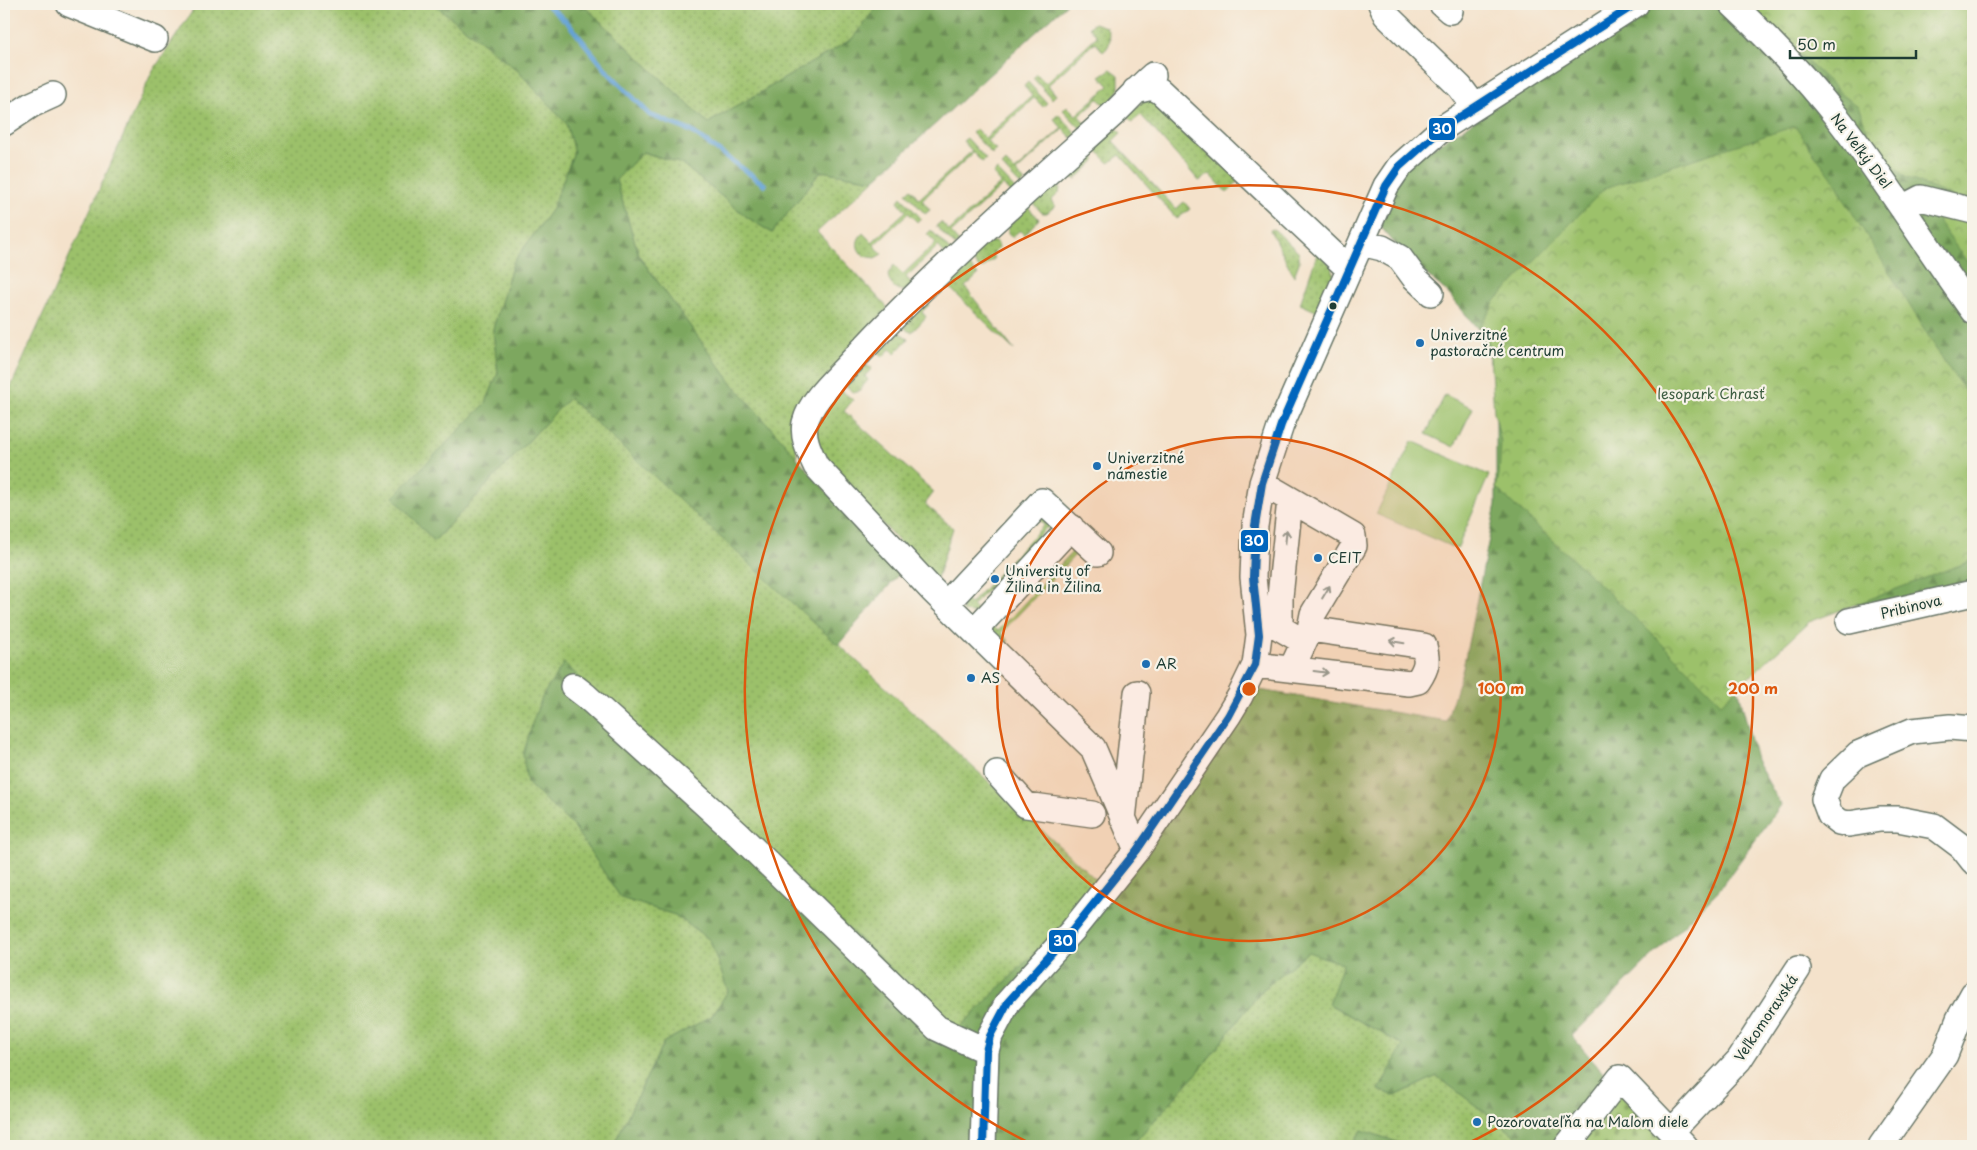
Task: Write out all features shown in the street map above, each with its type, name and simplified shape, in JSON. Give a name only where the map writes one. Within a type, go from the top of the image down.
[{"type":"street","points":[[68,4],[155,39]]},
{"type":"street","points":[[1381,4],[1386,15],[1460,87],[1475,107]]},
{"type":"street","points":[[983,1146],[986,1051],[990,1036],[1008,1002],[1072,931],[1137,850],[1228,716],[1255,665],[1259,635],[1253,577],[1255,526],[1262,483],[1281,425],[1386,186],[1399,167],[1444,127],[1636,4]]},
{"type":"street","name":"Na Veľký Diel","points":[[1732,4],[1764,35],[1839,120],[1973,312]]},
{"type":"street","points":[[1137,850],[1093,748],[946,604],[816,466],[806,447],[805,424],[815,403],[902,309],[1023,193],[1113,114],[1144,83],[1160,90],[1350,270]]},
{"type":"street","points":[[4,124],[31,105],[53,95]]},
{"type":"street","points":[[1902,208],[1922,198],[1973,210]]},
{"type":"street","points":[[1361,243],[1382,248],[1400,258],[1414,277],[1431,293]]},
{"type":"street","points":[[1262,483],[1354,536],[1354,546],[1313,614],[1307,635],[1292,668]]},
{"type":"street","points":[[1255,665],[1409,683],[1418,681],[1425,671],[1428,659],[1424,646],[1307,635],[1280,628],[1280,597],[1290,500]]},
{"type":"street","points":[[946,604],[1042,502],[1098,554]]},
{"type":"street","points":[[974,631],[1071,528]]},
{"type":"street","name":"Pribinova","points":[[1849,621],[1973,593]]},
{"type":"street","points":[[573,686],[738,834],[937,1028],[986,1051]]},
{"type":"street","points":[[1123,819],[1137,693]]},
{"type":"street","points":[[1973,728],[1950,727],[1912,731],[1858,754],[1832,779],[1824,799],[1830,815],[1839,822],[1849,824],[1880,819],[1898,819],[1934,826],[1962,847],[1973,861]]},
{"type":"street","points":[[997,772],[1026,805],[1092,814]]},
{"type":"street","name":"Veľkomoravská","points":[[1567,1146],[1620,1078],[1678,1139],[1739,1060],[1798,969]]},
{"type":"street","points":[[1881,1146],[1945,1055],[1959,1019],[1973,994]]},
{"type":"green space","points":[[197,4],[434,4],[517,70],[566,123],[574,152],[552,209],[513,263],[493,329],[498,373],[486,403],[394,497],[434,541],[569,398],[1103,886],[956,1031],[527,783],[574,827],[621,898],[675,915],[710,940],[728,991],[712,1016],[664,1042],[613,1146],[4,1146],[4,402],[151,74]]},
{"type":"green space","points":[[434,4],[582,4],[708,123],[852,39],[879,4],[1067,4],[874,180],[821,171],[772,233],[747,217],[682,164],[643,152],[616,180],[639,256],[730,381],[899,574],[838,645],[569,398],[434,541],[393,497],[486,403],[498,373],[493,329],[513,263],[552,209],[574,152],[566,123],[517,70]]},
{"type":"green space","points":[[582,4],[879,4],[852,39],[708,123]]},
{"type":"green space","points":[[1651,4],[1973,4],[1973,580],[1934,594],[1840,606],[1783,632],[1738,688],[1756,760],[1781,805],[1718,891],[1572,1036],[1621,1094],[1581,1146],[1529,1146],[1437,1076],[1395,1096],[1379,1090],[1403,1045],[1329,1004],[1343,964],[1308,952],[1261,991],[1198,1072],[1131,1146],[613,1146],[664,1042],[712,1016],[728,991],[710,940],[675,915],[621,898],[574,827],[527,783],[523,755],[534,718],[543,695],[564,663],[957,1030],[1103,886],[1248,688],[1446,721],[1463,668],[1496,504],[1496,383],[1482,334],[1447,292],[1405,256],[1380,226],[1404,167]]},
{"type":"green space","points":[[1746,4],[1973,4],[1973,205],[1905,177],[1890,163],[1869,135],[1858,106],[1844,96]]},
{"type":"green space","points":[[1094,23],[1106,27],[1110,37],[1108,46],[1103,52],[1095,42],[1048,85],[1056,95],[1052,99],[1033,78],[1037,74],[1046,83],[1097,36],[1089,27]]},
{"type":"green space","points":[[1111,69],[1119,75],[1119,89],[1107,108],[1098,99],[1079,116],[1087,126],[1082,130],[1063,110],[1067,106],[1076,115],[1109,86],[1100,76]]},
{"type":"green space","points":[[1028,82],[1047,103],[1043,107],[1034,98],[987,141],[996,150],[992,154],[972,133],[976,129],[985,138],[1032,96],[1024,86]]},
{"type":"green space","points":[[1148,95],[1241,178],[1227,193],[1210,174],[1199,181],[1141,115],[1132,122],[1127,117]]},
{"type":"green space","points":[[1058,114],[1077,134],[1072,138],[1063,129],[1016,172],[1025,182],[1021,186],[1002,166],[1006,162],[1015,171],[1062,128],[1054,119]]},
{"type":"green space","points":[[1115,126],[1121,133],[1113,141],[1176,209],[1184,202],[1190,209],[1177,219],[1120,155],[1109,163],[1092,146]]},
{"type":"green space","name":"lesopark Chrasť","points":[[1795,126],[1834,180],[1947,366],[1973,402],[1973,560],[1809,622],[1721,703],[1646,628],[1496,488],[1499,475],[1501,442],[1494,412],[1489,343],[1479,328],[1496,300],[1605,188]]},
{"type":"green space","points":[[967,138],[986,159],[982,162],[973,153],[922,200],[930,210],[925,214],[906,193],[911,189],[919,199],[972,151],[963,141]]},
{"type":"green space","points":[[1087,150],[1096,160],[1076,179],[1071,178],[1066,172],[1077,160],[1079,162],[1085,157],[1083,154]]},
{"type":"green space","points":[[642,152],[682,164],[747,217],[772,233],[821,171],[874,180],[817,232],[888,308],[794,413],[797,459],[730,381],[639,256],[616,180]]},
{"type":"green space","points":[[997,170],[1016,190],[1011,194],[1003,185],[951,233],[959,242],[955,246],[936,226],[941,222],[949,231],[1001,183],[993,174]]},
{"type":"green space","points":[[1054,183],[1060,188],[1059,193],[1051,201],[1055,206],[1047,213],[1042,213],[1031,201]]},
{"type":"green space","points":[[901,197],[921,218],[917,222],[908,213],[874,245],[882,254],[875,258],[864,256],[859,251],[857,245],[860,236],[863,233],[872,242],[906,211],[898,201]]},
{"type":"green space","points":[[1026,205],[1039,219],[1024,235],[1020,230],[1012,237],[1008,233],[1008,221],[1014,216],[1017,218],[1023,213],[1021,210]]},
{"type":"green space","points":[[1938,212],[1973,214],[1973,270],[1935,217]]},
{"type":"green space","points":[[1274,229],[1299,253],[1299,263],[1294,276],[1270,230]]},
{"type":"green space","points":[[931,230],[951,251],[946,255],[938,246],[906,277],[914,286],[903,291],[896,289],[891,284],[888,274],[894,265],[903,274],[936,243],[927,234]]},
{"type":"green space","points":[[985,241],[997,242],[999,248],[992,255],[995,258],[983,268],[979,268],[969,256]]},
{"type":"green space","points":[[1318,251],[1332,266],[1334,275],[1320,313],[1300,304]]},
{"type":"green space","points":[[964,260],[978,275],[965,287],[1014,350],[948,286],[939,294],[937,291]]},
{"type":"green space","points":[[926,302],[929,305],[922,312],[926,317],[912,332],[908,331],[901,325]]},
{"type":"green space","points":[[897,330],[908,339],[895,353],[890,349],[883,357],[878,351],[887,341],[890,343],[896,336],[893,334]]},
{"type":"green space","points":[[864,365],[872,368],[865,376],[868,380],[858,392],[853,392],[846,386]]},
{"type":"green space","points":[[841,390],[853,400],[844,411],[934,492],[925,504],[953,528],[936,581],[818,455],[814,420]]},
{"type":"green space","points":[[1445,395],[1473,408],[1454,447],[1426,434]]},
{"type":"green space","points":[[1412,441],[1489,475],[1457,549],[1376,514]]},
{"type":"green space","points":[[1036,517],[1051,518],[1055,535],[1047,527],[972,606],[981,614],[963,612],[961,596],[970,604],[1044,525]]},
{"type":"green space","points":[[1069,542],[1085,558],[1083,562],[1075,555],[1001,633],[1009,641],[1004,643],[992,640],[990,623],[998,631],[1072,552],[1064,544]]},
{"type":"green space","points":[[1308,951],[1343,964],[1330,1005],[1404,1045],[1379,1090],[1395,1096],[1437,1076],[1529,1146],[1408,1146],[1362,1130],[1352,1146],[1131,1146],[1198,1072],[1261,991]]},
{"type":"green space","points":[[1621,1094],[1669,1146],[1581,1146]]},
{"type":"green space","points":[[1362,1130],[1408,1146],[1352,1146]]},
{"type":"waterway","points":[[546,4],[567,22],[608,72],[650,115],[691,131],[765,185]]},
{"type":"transit line","name":"30","points":[[983,1146],[986,1051],[990,1036],[1008,1002],[1072,931],[1137,850],[1228,716],[1255,665],[1259,635],[1253,577],[1255,526],[1262,483],[1281,425],[1386,186],[1399,167],[1444,127],[1636,4]]},
{"type":"place","name":"Univerzitné pastoračné centrum","points":[[1420,343]]},
{"type":"place","name":"Univerzitné námestie","points":[[1097,466]]},
{"type":"place","name":"CEIT","points":[[1318,558]]},
{"type":"place","name":"University of Žilina in Žilina","points":[[995,579]]},
{"type":"place","name":"AR","points":[[1146,664]]},
{"type":"place","name":"AS","points":[[971,678]]},
{"type":"place","name":"Pozorovateľňa na Malom diele","points":[[1477,1122]]}]
